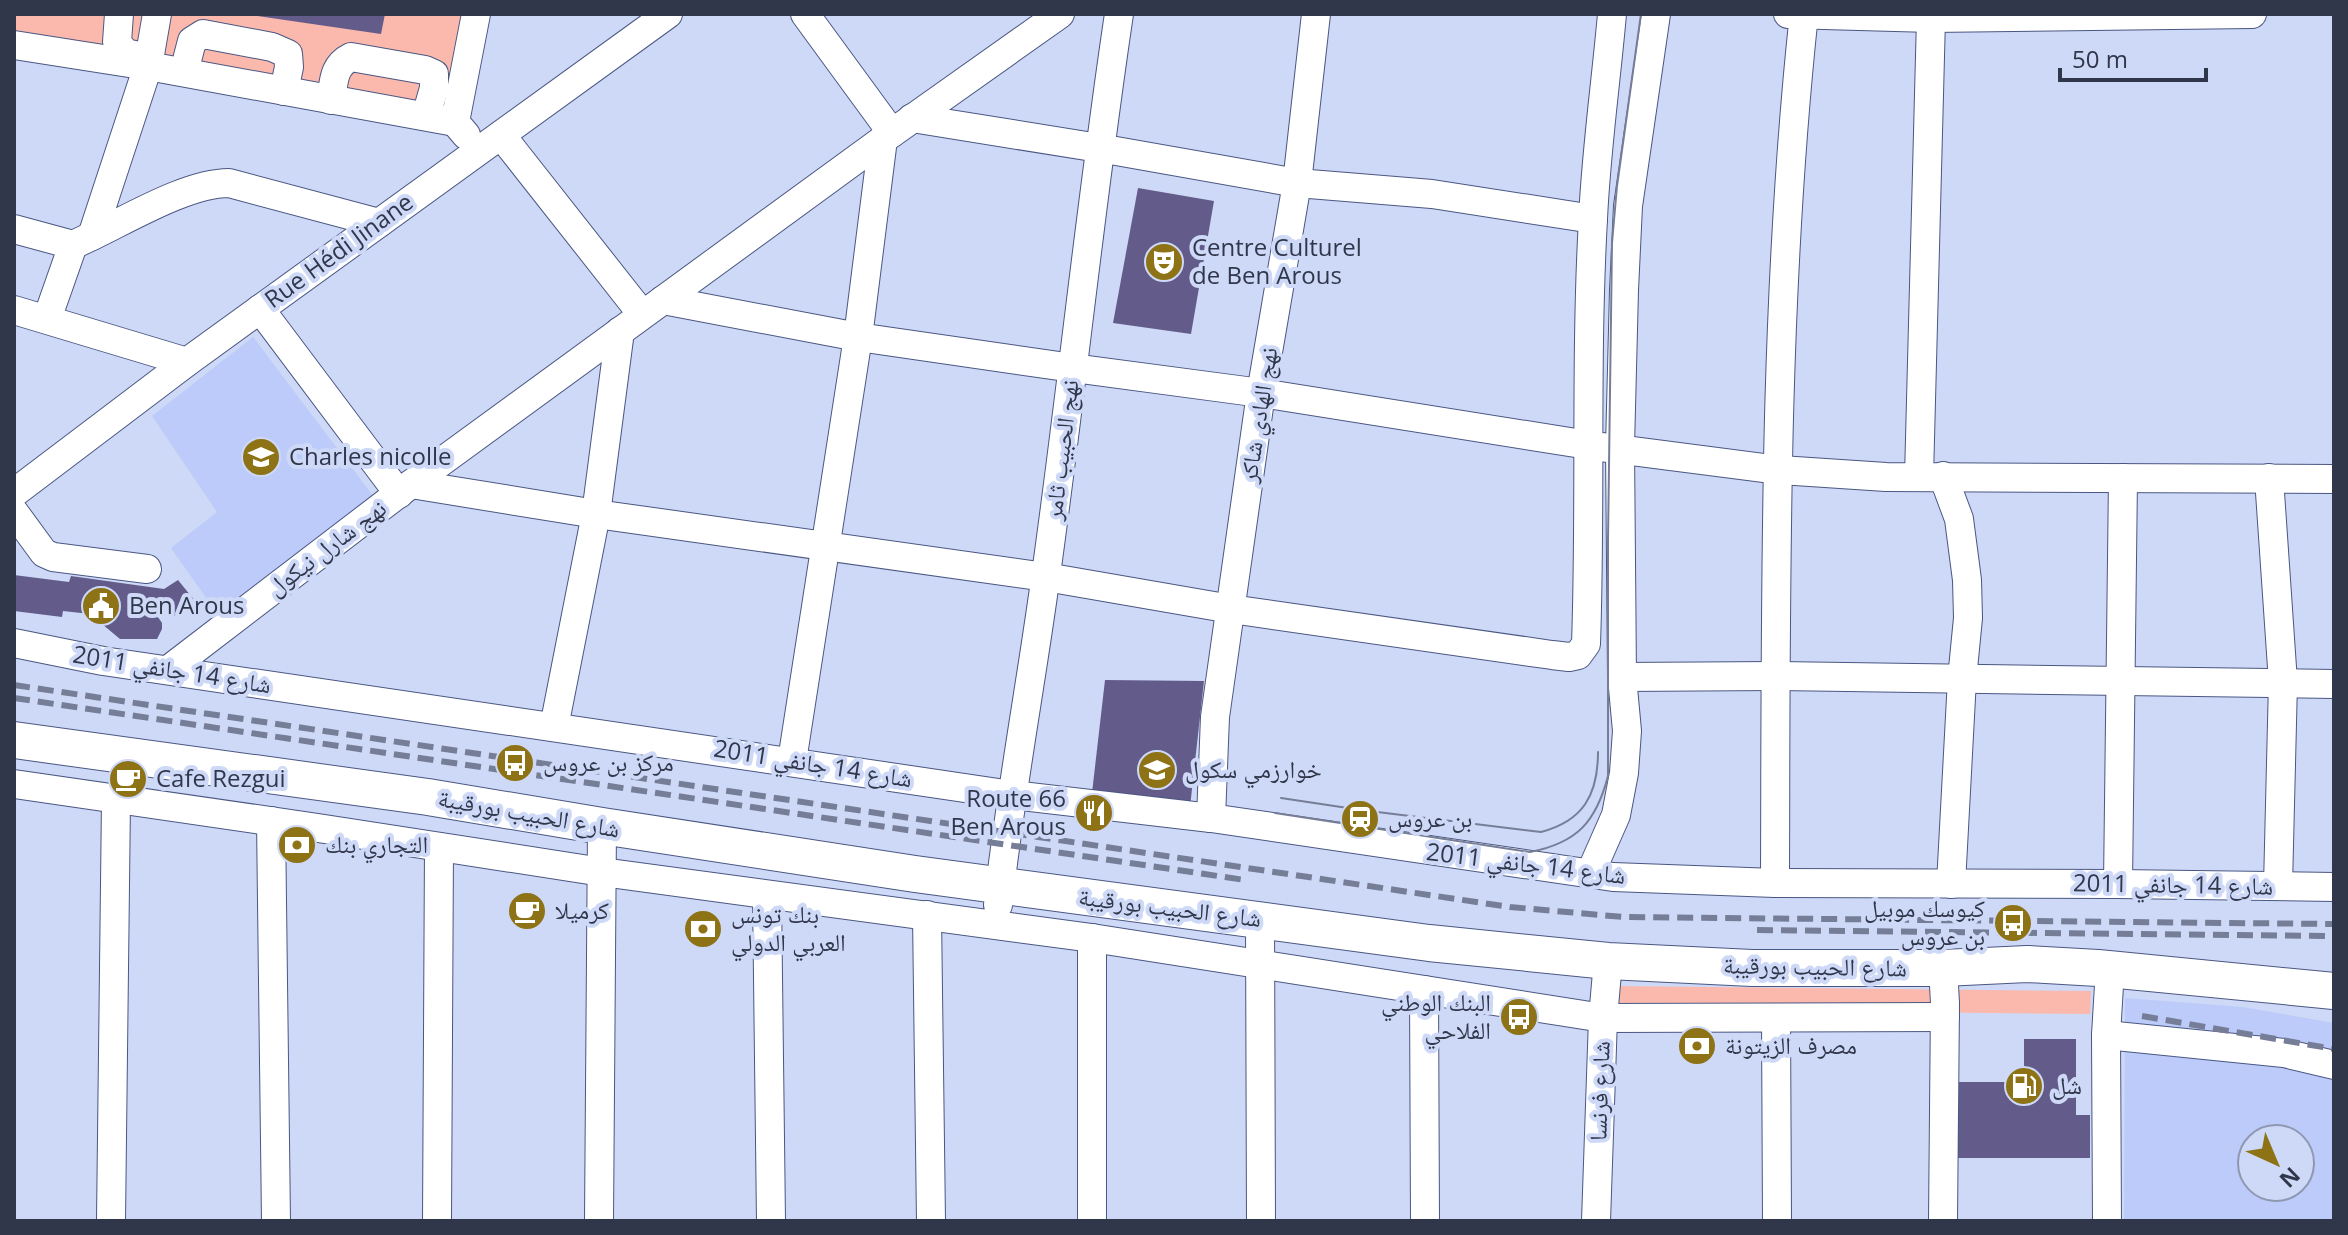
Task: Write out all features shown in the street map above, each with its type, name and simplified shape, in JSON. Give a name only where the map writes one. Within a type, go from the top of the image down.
[{"type":"main road","name":"شارع الحبيب بورقيبة","points":[[14,740],[428,797],[1000,885],[1429,943],[1608,961],[1752,968],[1943,968],[2027,964],[2334,991]]},
{"type":"street","points":[[119,14],[117,42],[125,53],[148,62],[184,72],[455,122],[489,142],[653,307],[1261,393],[1601,447],[1620,447],[1780,470],[1886,477],[2334,479]]},
{"type":"street","points":[[47,319],[83,240],[148,62],[157,14]]},
{"type":"street","points":[[455,122],[476,14]]},
{"type":"street","name":"Rue Hédi Jinane","points":[[14,493],[187,362],[668,14]]},
{"type":"street","points":[[805,14],[896,130],[1099,148],[1297,183],[1432,194],[1593,219]]},
{"type":"street","name":"نهج شارل نيكول","points":[[168,670],[405,489],[1060,14]]},
{"type":"street","name":"نهج الحبيب ثامر","points":[[995,925],[1046,577],[1099,148],[1119,14]]},
{"type":"street","name":"نهج الهادي شاكر","points":[[1211,818],[1215,717],[1261,393],[1297,183],[1316,14]]},
{"type":"street","points":[[260,309],[405,489],[1046,577],[1231,609],[1569,657],[1578,655],[1586,644],[1587,630],[1587,443],[1593,219],[1612,14]]},
{"type":"street","points":[[1590,874],[1616,815],[1624,773],[1627,731],[1622,677],[1620,447],[1628,206],[1656,14]]},
{"type":"street","points":[[1787,14],[1931,18],[2252,14]]},
{"type":"street","points":[[1775,883],[1775,676],[1784,245],[1804,14]]},
{"type":"street","points":[[1931,18],[1931,476],[1959,519],[1967,580],[1968,618],[1951,884]]},
{"type":"street","points":[[184,72],[192,41],[203,34],[259,44],[288,54],[284,91]]},
{"type":"street","points":[[14,45],[148,62]]},
{"type":"street","points":[[331,100],[336,70],[341,62],[351,57],[434,74],[434,88],[426,116]]},
{"type":"street","points":[[792,761],[858,337],[896,130]]},
{"type":"street","points":[[14,229],[83,240],[193,189],[216,183],[229,183],[379,223]]},
{"type":"street","points":[[14,310],[187,362]]},
{"type":"street","points":[[554,727],[596,514],[620,331]]},
{"type":"street","points":[[2118,884],[2123,478]]},
{"type":"street","points":[[2269,478],[2283,682],[2278,886]]},
{"type":"street","points":[[14,512],[44,553],[53,557],[147,569]]},
{"type":"street","name":"شارع 14 جانفي 2011","points":[[14,643],[168,670],[1012,795],[1211,818],[1613,877],[1775,883],[2334,887]]},
{"type":"street","points":[[1622,677],[1775,676],[2334,684]]},
{"type":"street","points":[[318,828],[321,782]]},
{"type":"street","points":[[14,784],[767,896],[1092,938],[1603,1018],[1945,1017]]},
{"type":"street","points":[[111,1221],[116,800]]},
{"type":"street","points":[[271,821],[276,1221]]},
{"type":"street","points":[[599,1221],[602,826]]},
{"type":"street","points":[[437,1221],[439,847]]},
{"type":"street","points":[[767,896],[771,1221]]},
{"type":"street","points":[[927,915],[931,1221]]},
{"type":"street","points":[[1260,920],[1261,1221]]},
{"type":"street","points":[[1092,938],[1092,1221]]},
{"type":"street","name":"شارع فرنسا","points":[[1596,1221],[1608,961]]},
{"type":"street","points":[[1943,968],[1943,1221]]},
{"type":"street","points":[[2107,1221],[2106,1035],[2110,969]]},
{"type":"street","points":[[1424,990],[1425,1221]]},
{"type":"street","points":[[1776,1018],[1777,1221]]},
{"type":"street","points":[[2106,1035],[2284,1053],[2334,1065]]},
{"type":"shaded area","points":[[14,14],[472,14],[450,122],[14,44]]},
{"type":"shaded area","name":"Charles nicolle","points":[[253,337],[374,497],[219,616],[171,548],[217,512],[152,416]]},
{"type":"shaded area","points":[[1615,986],[2091,991],[2090,1014],[1614,1009]]},
{"type":"shaded area","points":[[2125,998],[2243,1007],[2334,1023],[2334,1221],[2124,1221]]},
{"type":"building","points":[[244,14],[385,14],[381,34]]},
{"type":"building","name":"Centre Culturel de Ben Arous","points":[[1138,188],[1214,201],[1191,334],[1113,323]]},
{"type":"building","name":"Ben Arous","points":[[14,575],[69,582],[71,576],[164,589],[178,580],[195,601],[174,616],[152,610],[153,616],[162,623],[157,639],[120,639],[90,614],[63,611],[62,617],[14,611]]},
{"type":"building","points":[[1105,680],[1204,681],[1190,807],[1092,793]]},
{"type":"building","points":[[2024,1039],[2076,1039],[2076,1115],[2090,1115],[2090,1158],[1958,1158],[1958,1082],[2024,1082]]},
{"type":"tram line","points":[[1275,813],[1530,852],[1572,836],[1582,828],[1597,806],[1608,776],[1612,243],[1641,14]]},
{"type":"tram line","points":[[1281,798],[1541,832],[1568,821],[1585,804],[1595,781],[1598,752]]},
{"type":"railway","points":[[14,685],[1510,907],[1623,917],[2334,924]]},
{"type":"railway","points":[[14,698],[1245,880]]},
{"type":"railway","points":[[1757,930],[2334,936]]},
{"type":"railway","points":[[2142,1016],[2334,1049]]},
{"type":"place","name":"Centre Culturel de Ben Arous","points":[[1164,262]]},
{"type":"place","name":"Charles nicolle","points":[[261,457]]},
{"type":"place","name":"Ben Arous","points":[[101,606]]},
{"type":"place","name":"مركز بن عروس","points":[[515,763]]},
{"type":"place","name":"خوارزمي سكول","points":[[1157,770]]},
{"type":"place","name":"Cafe Rezgui","points":[[128,779]]},
{"type":"place","name":"Route 66 Ben Arous","points":[[1094,813]]},
{"type":"place","name":"بن عروس","points":[[1360,819]]},
{"type":"place","name":"التجاري بنك","points":[[297,845]]},
{"type":"place","name":"كرميلا","points":[[527,911]]},
{"type":"place","name":"كيوسك موبيل بن عروس","points":[[2013,923]]},
{"type":"place","name":"بنك تونس العربي الدولي","points":[[703,929]]},
{"type":"place","name":"البنك الوطني الفلاحي","points":[[1519,1017]]},
{"type":"place","name":"مصرف الزيتونة","points":[[1697,1046]]},
{"type":"place","name":"شل","points":[[2024,1086]]}]
